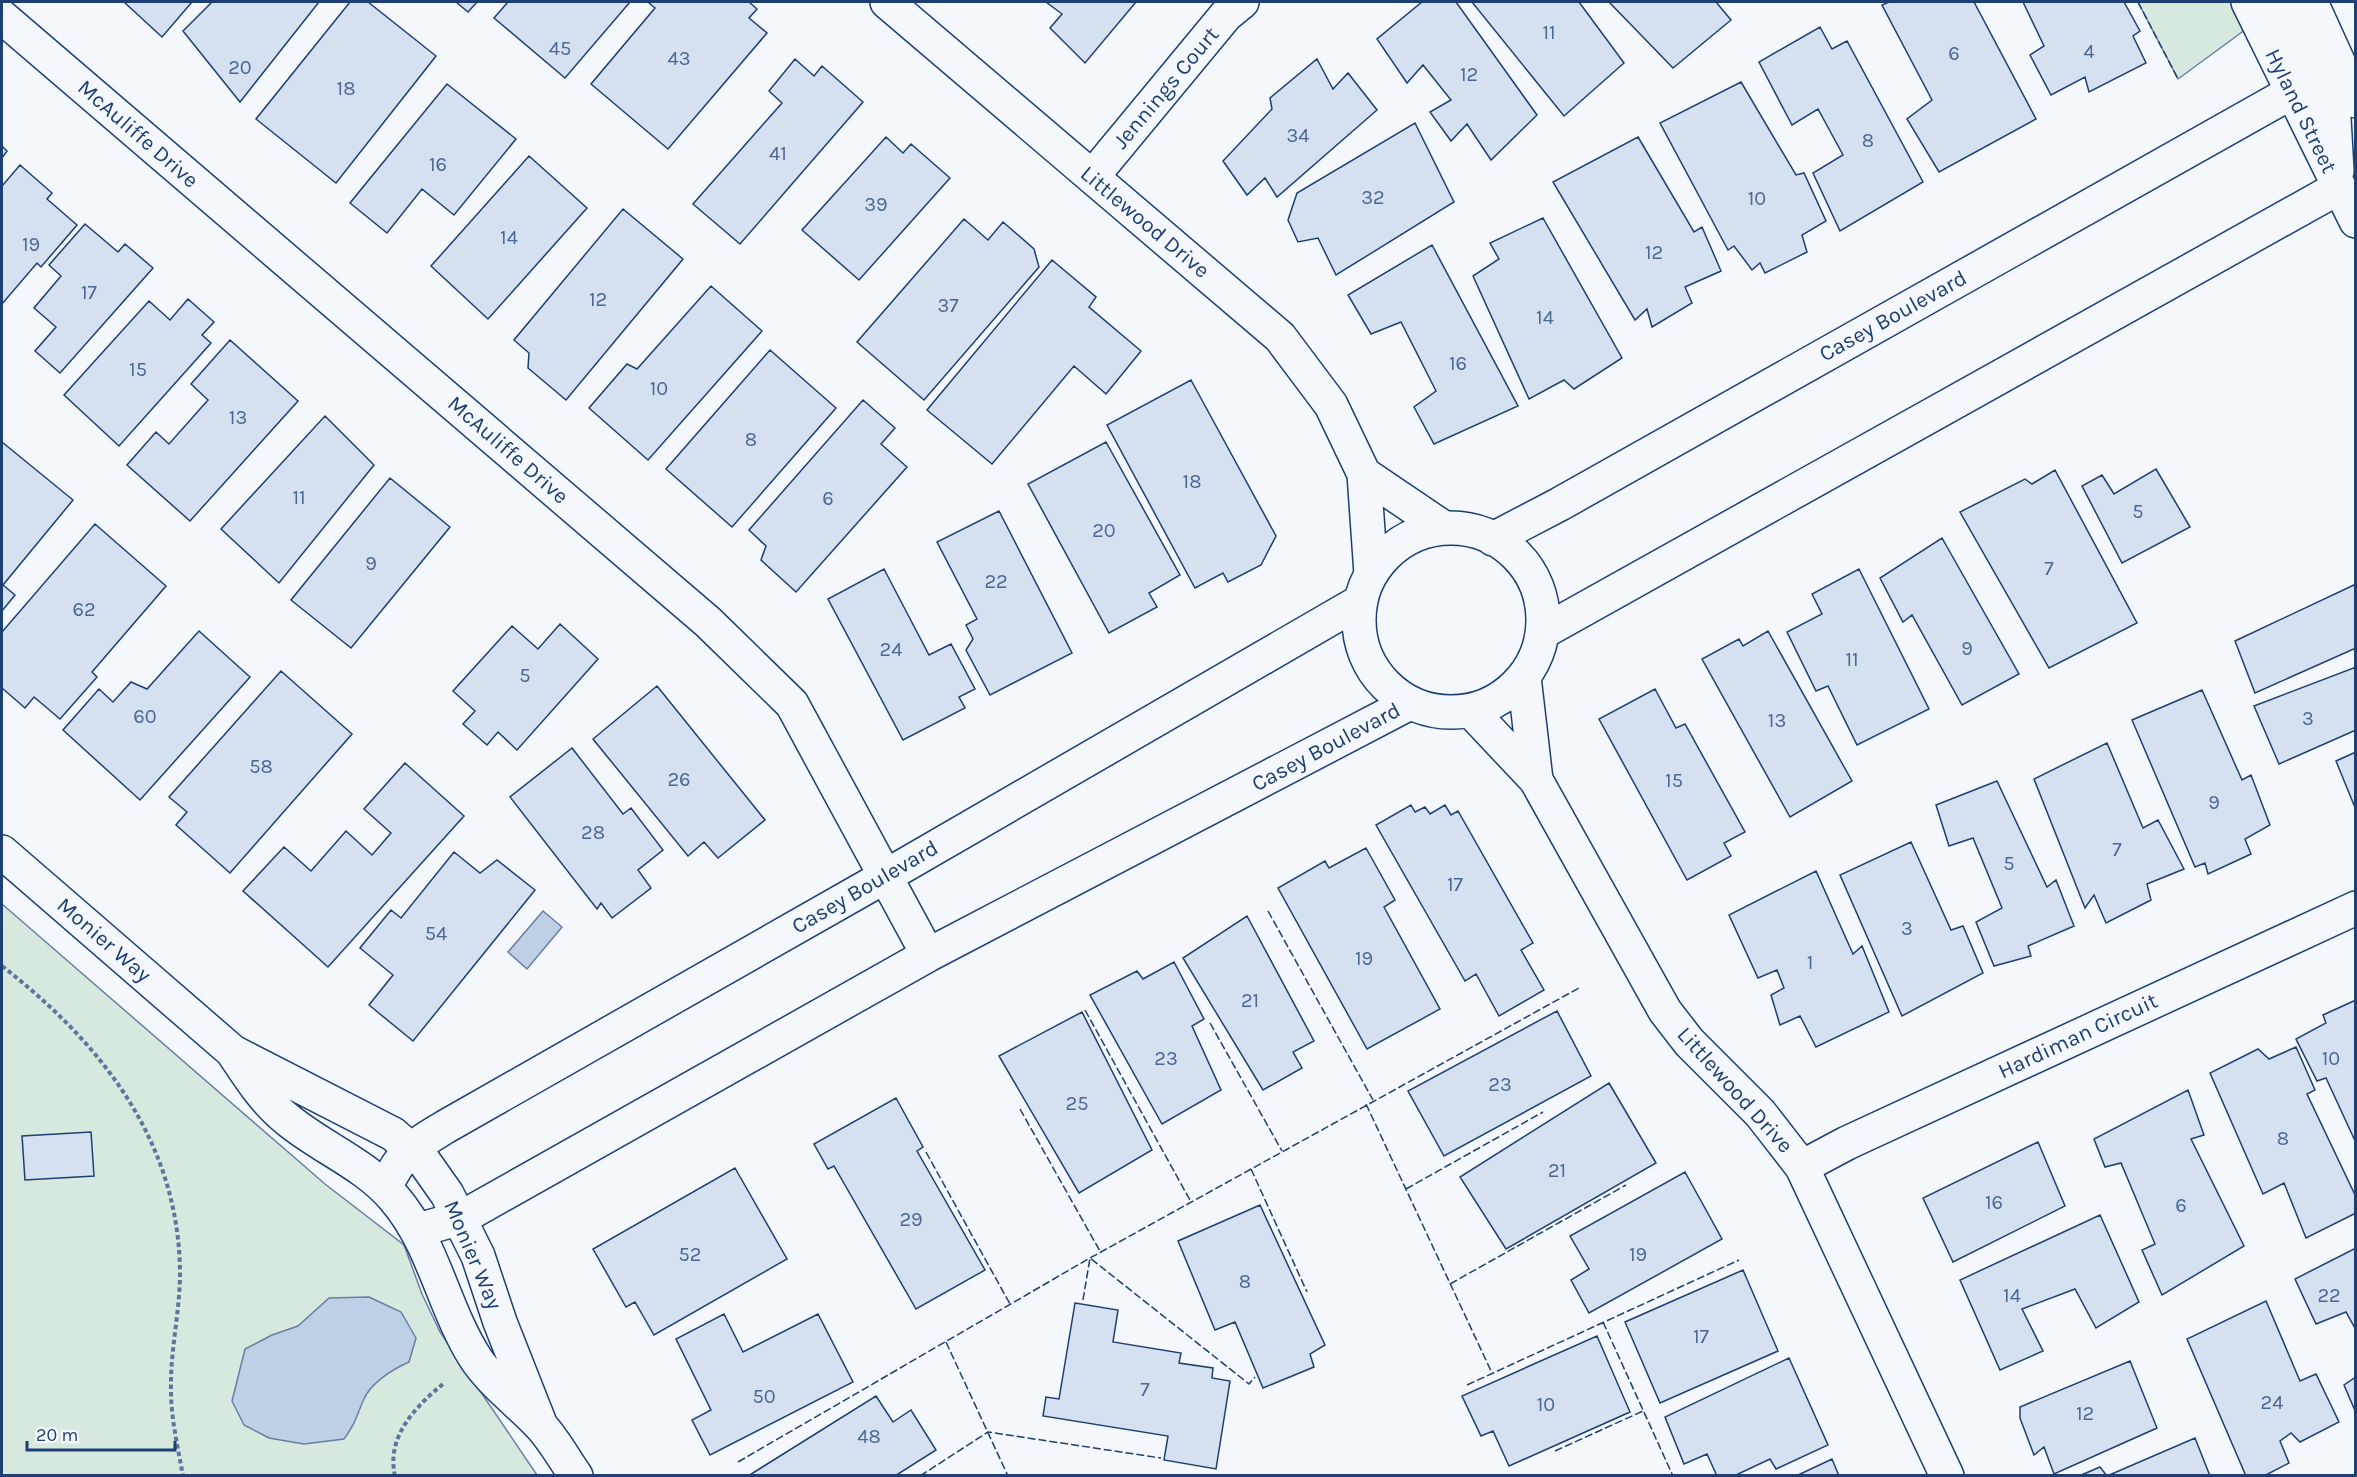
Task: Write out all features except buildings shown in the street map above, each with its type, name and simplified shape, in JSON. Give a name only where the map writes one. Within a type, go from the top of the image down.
[{"type":"street","name":"Littlewood Drive","points":[[887,2],[1280,337],[1331,405],[1364,474],[1366,587]]},
{"type":"street","name":"Jennings Court","points":[[1092,177],[1226,15],[1242,2]]},
{"type":"street","name":"Hyland Street","points":[[2248,2],[2355,221]]},
{"type":"street","points":[[2282,2],[2312,62],[2348,116]]},
{"type":"street","points":[[1544,632],[2338,188],[2348,116],[2311,2]]},
{"type":"street","name":"McAuliffe Drive","points":[[2,17],[717,630],[792,705],[928,955]]},
{"type":"street","points":[[2292,92],[2348,116]]},
{"type":"street","name":"Casey Boulevard","points":[[1493,539],[1560,504],[2292,92]]},
{"type":"street","points":[[1364,474],[1444,528]]},
{"type":"street","points":[[1444,528],[1474,531],[1500,542],[1523,562],[1537,587],[1544,632],[1524,677],[1500,699],[1471,711],[1440,712],[1410,703],[1385,685],[1367,659],[1359,630],[1366,587],[1391,551],[1416,535],[1444,528]]},
{"type":"street","name":"Casey Boulevard","points":[[385,1188],[395,1168],[411,1148],[483,1104],[886,876],[1366,587]]},
{"type":"street","name":"Littlewood Drive","points":[[1524,677],[1536,780]]},
{"type":"street","name":"Casey Boulevard","points":[[418,1230],[461,1218],[928,955],[1410,703]]},
{"type":"street","name":"Littlewood Drive","points":[[1471,711],[1536,780],[1665,1011],[1689,1042],[1760,1113],[1802,1167],[1947,1476]]},
{"type":"street","name":"Monier Way","points":[[2,852],[233,1052],[373,1124],[411,1148],[433,1173],[461,1218],[478,1256],[500,1322],[541,1426]]},
{"type":"street","name":"Hardiman Circuit","points":[[1802,1167],[1847,1143],[2355,908]]},
{"type":"street","name":"Monier Way","points":[[233,1052],[259,1091],[287,1120],[363,1170],[385,1188],[418,1230],[446,1299],[476,1359],[497,1384],[541,1426],[576,1476]]},
{"type":"path","points":[[2,966],[55,1012],[103,1064],[130,1099],[157,1157],[174,1221],[180,1272],[171,1392],[183,1476]]},
{"type":"path","points":[[395,1476],[393,1445],[417,1406],[449,1379]]},
{"type":"shaded area","points":[[2138,2],[2248,2],[2257,21],[2178,79]]},
{"type":"shaded area","points":[[2,904],[325,1184],[404,1245],[422,1294],[440,1332],[537,1475],[2,1475]]},
{"type":"water","points":[[543,911],[562,927],[527,969],[508,952]]},
{"type":"water","points":[[369,1297],[401,1312],[416,1338],[409,1362],[389,1373],[371,1388],[344,1439],[304,1444],[269,1438],[244,1425],[232,1401],[245,1349],[272,1335],[298,1326],[329,1298]]},
{"type":"fence","points":[[2138,2],[2178,79]]},
{"type":"fence","points":[[1268,911],[1373,1100]]},
{"type":"fence","points":[[738,1462],[1090,1258],[1579,988]]},
{"type":"fence","points":[[1085,1010],[1191,1202]]},
{"type":"fence","points":[[1210,1023],[1282,1151]]},
{"type":"fence","points":[[1366,1104],[1492,1373]]},
{"type":"fence","points":[[1020,1109],[1101,1253]]},
{"type":"fence","points":[[1406,1189],[1543,1112]]},
{"type":"fence","points":[[926,1152],[1010,1304]]},
{"type":"fence","points":[[1251,1169],[1307,1292]]},
{"type":"fence","points":[[1450,1284],[1626,1185]]},
{"type":"fence","points":[[1083,1300],[1090,1258],[1249,1384],[1255,1377]]},
{"type":"fence","points":[[1467,1385],[1739,1260]]},
{"type":"fence","points":[[1603,1322],[1673,1476]]},
{"type":"fence","points":[[946,1342],[1008,1476]]},
{"type":"fence","points":[[1555,1451],[1643,1411]]},
{"type":"fence","points":[[920,1476],[988,1432],[1161,1458]]}]
